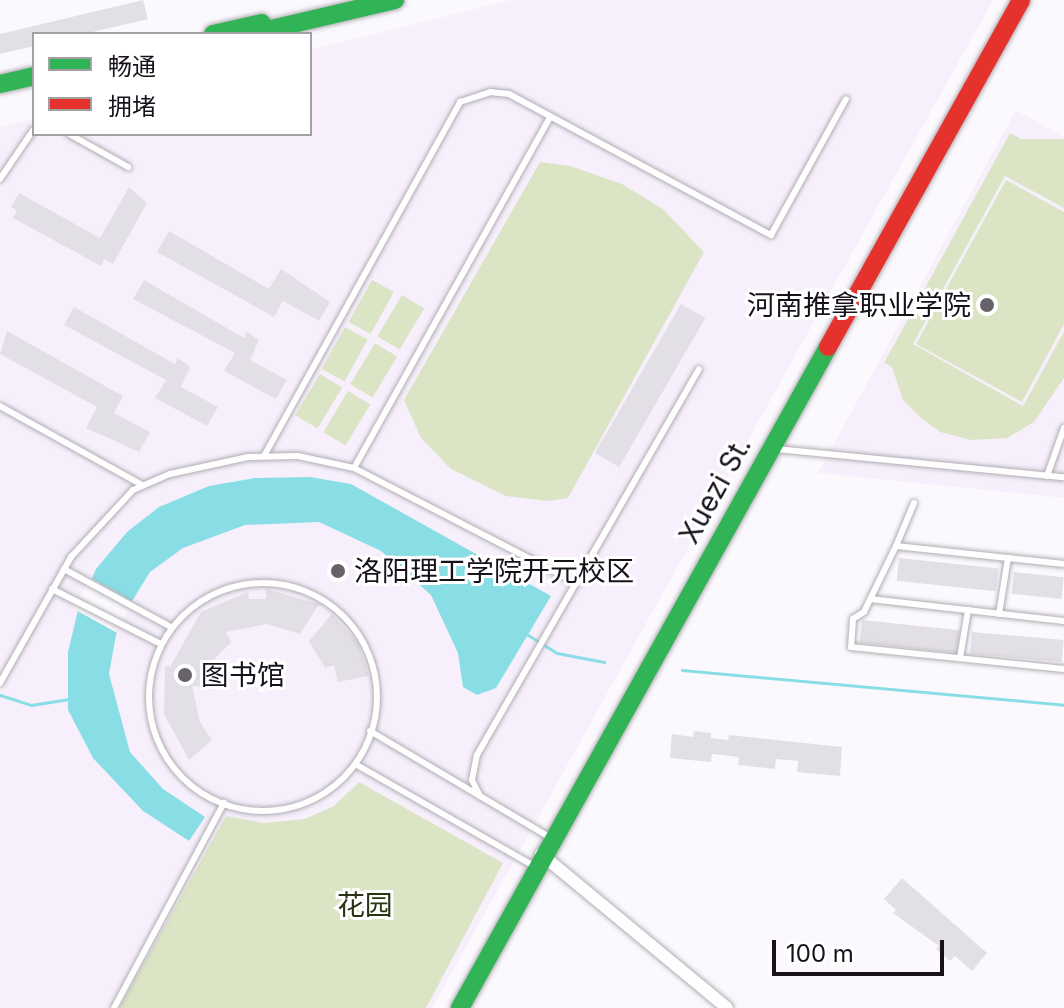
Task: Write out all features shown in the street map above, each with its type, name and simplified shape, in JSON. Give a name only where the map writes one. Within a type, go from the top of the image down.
[{"type":"street","points":[[222,32],[358,0]]},
{"type":"street","points":[[259,32],[395,0]]},
{"type":"street","name":"Xuezi St.","points":[[458,1008],[541,852],[1018,0]]},
{"type":"street","points":[[0,84],[32,76]]},
{"type":"street","points":[[0,92],[32,84]]},
{"type":"street","points":[[541,852],[727,1008]]},
{"type":"lane","points":[[264,456],[456,106],[498,91],[771,235],[846,99]]},
{"type":"lane","points":[[354,468],[550,117]]},
{"type":"lane","points":[[0,179],[32,132]]},
{"type":"lane","points":[[73,136],[128,167]]},
{"type":"lane","points":[[480,796],[472,774],[477,755],[699,369]]},
{"type":"lane","points":[[0,406],[142,485]]},
{"type":"lane","points":[[1047,476],[1064,428]]},
{"type":"lane","points":[[768,448],[1064,477]]},
{"type":"lane","points":[[0,683],[64,569],[102,520],[142,485],[219,462],[264,456],[298,456],[354,468],[577,583]]},
{"type":"lane","points":[[914,503],[870,599],[853,619],[851,647],[1064,669]]},
{"type":"lane","points":[[896,546],[1064,564]]},
{"type":"lane","points":[[999,614],[1008,558]]},
{"type":"lane","points":[[64,569],[171,627]]},
{"type":"lane","points":[[270,583],[307,592],[346,619],[371,658],[378,682],[370,731],[357,765],[337,786],[310,804],[266,812],[224,803],[175,769],[157,741],[150,683],[161,644],[171,627],[195,604],[227,590],[270,583]]},
{"type":"lane","points":[[52,589],[161,644]]},
{"type":"lane","points":[[870,599],[1064,621]]},
{"type":"lane","points":[[960,658],[968,610]]},
{"type":"lane","points":[[370,731],[480,796],[541,852]]},
{"type":"lane","points":[[357,765],[541,852]]},
{"type":"lane","points":[[114,1008],[224,803]]},
{"type":"shaded area","name":"洛阳理工学院开元校区","points":[[511,0],[993,0],[432,1008],[0,1008],[0,127],[32,119],[32,136],[312,136],[312,50]]},
{"type":"shaded area","name":"河南推拿职业学院","points":[[1016,110],[1064,137],[1064,498],[818,473]]},
{"type":"green space","points":[[1010,133],[1021,139],[1064,139],[1064,208],[1005,176],[913,344],[1023,406],[1064,332],[1064,378],[1034,422],[1007,438],[971,440],[940,432],[921,418],[903,400],[892,367],[884,363]]},
{"type":"green space","points":[[540,162],[570,166],[622,184],[663,209],[704,252],[568,498],[548,501],[506,496],[451,469],[421,438],[404,400]]},
{"type":"green space","points":[[1006,180],[1064,212],[1064,324],[1022,402],[916,344]]},
{"type":"green space","points":[[372,280],[394,292],[371,334],[349,322]]},
{"type":"green space","points":[[402,295],[424,308],[400,350],[377,336]]},
{"type":"green space","points":[[345,327],[368,340],[344,382],[322,369]]},
{"type":"green space","points":[[375,343],[397,356],[373,398],[350,384]]},
{"type":"green space","points":[[320,374],[342,387],[318,429],[295,415]]},
{"type":"green space","points":[[348,391],[370,404],[346,446],[323,432]]},
{"type":"green space","name":"花园","points":[[359,782],[503,863],[426,1008],[119,1008],[226,816],[264,823],[305,819],[334,806]]},
{"type":"water","points":[[310,477],[351,484],[551,596],[496,688],[477,695],[463,687],[458,653],[431,595],[381,551],[319,522],[245,525],[183,548],[150,572],[118,624],[109,674],[130,752],[163,789],[205,817],[189,841],[143,811],[93,758],[68,710],[68,652],[78,610],[96,569],[127,532],[159,507],[209,486],[255,478]]},
{"type":"pier","points":[[90,578],[133,602],[116,632],[73,609]]},
{"type":"building","points":[[143,0],[148,19],[93,32],[32,32],[32,46],[0,54],[0,34]]},
{"type":"building","points":[[129,187],[147,203],[113,264],[104,259],[101,266],[13,218],[17,210],[11,207],[19,193],[100,238]]},
{"type":"building","points":[[169,231],[269,289],[281,269],[330,302],[319,321],[283,301],[274,317],[157,252]]},
{"type":"building","points":[[144,280],[244,338],[247,332],[259,340],[250,360],[287,380],[276,399],[224,371],[235,353],[133,299]]},
{"type":"building","points":[[681,304],[705,318],[619,467],[595,453]]},
{"type":"building","points":[[74,307],[175,364],[178,358],[190,367],[181,387],[218,407],[207,426],[155,398],[166,380],[64,325]]},
{"type":"building","points":[[7,331],[123,396],[114,413],[150,432],[139,452],[86,428],[97,407],[0,354]]},
{"type":"building","points":[[899,558],[998,568],[996,591],[897,581]]},
{"type":"building","points":[[1014,572],[1064,577],[1061,599],[1012,594]]},
{"type":"building","name":"图书馆","points":[[266,589],[319,604],[300,634],[267,624],[226,632],[231,642],[208,666],[206,687],[192,686],[200,722],[212,740],[189,760],[164,714],[165,666],[170,667],[201,612],[248,592],[249,599],[266,599]]},
{"type":"building","points":[[332,614],[358,643],[369,676],[338,682],[334,665],[325,668],[309,641]]},
{"type":"building","points":[[862,620],[959,630],[957,653],[860,643]]},
{"type":"building","points":[[972,632],[1064,640],[1062,662],[970,654]]},
{"type":"building","points":[[694,731],[711,733],[711,738],[728,740],[729,735],[842,747],[840,776],[797,772],[798,761],[776,759],[775,769],[738,765],[739,757],[712,754],[711,762],[670,758],[672,734],[693,737]]},
{"type":"building","points":[[902,878],[987,953],[972,971],[955,956],[950,961],[936,949],[939,946],[893,913],[896,910],[884,899]]},
{"type":"waterway","points":[[528,635],[557,653],[604,662]]},
{"type":"waterway","points":[[682,670],[1064,705]]},
{"type":"waterway","points":[[0,695],[31,705],[68,699]]},
{"type":"traffic: fast","points":[[259,32],[395,0]]},
{"type":"traffic: fast","points":[[222,32],[262,23]]},
{"type":"traffic: fast","points":[[0,84],[32,76]]},
{"type":"traffic: fast","points":[[460,1008],[828,347]]},
{"type":"traffic: jam","points":[[828,347],[1021,0]]},
{"type":"place","name":"河南推拿职业学院","points":[[987,305]]},
{"type":"place","name":"洛阳理工学院开元校区","points":[[338,571]]},
{"type":"place","name":"图书馆","points":[[185,675]]}]
